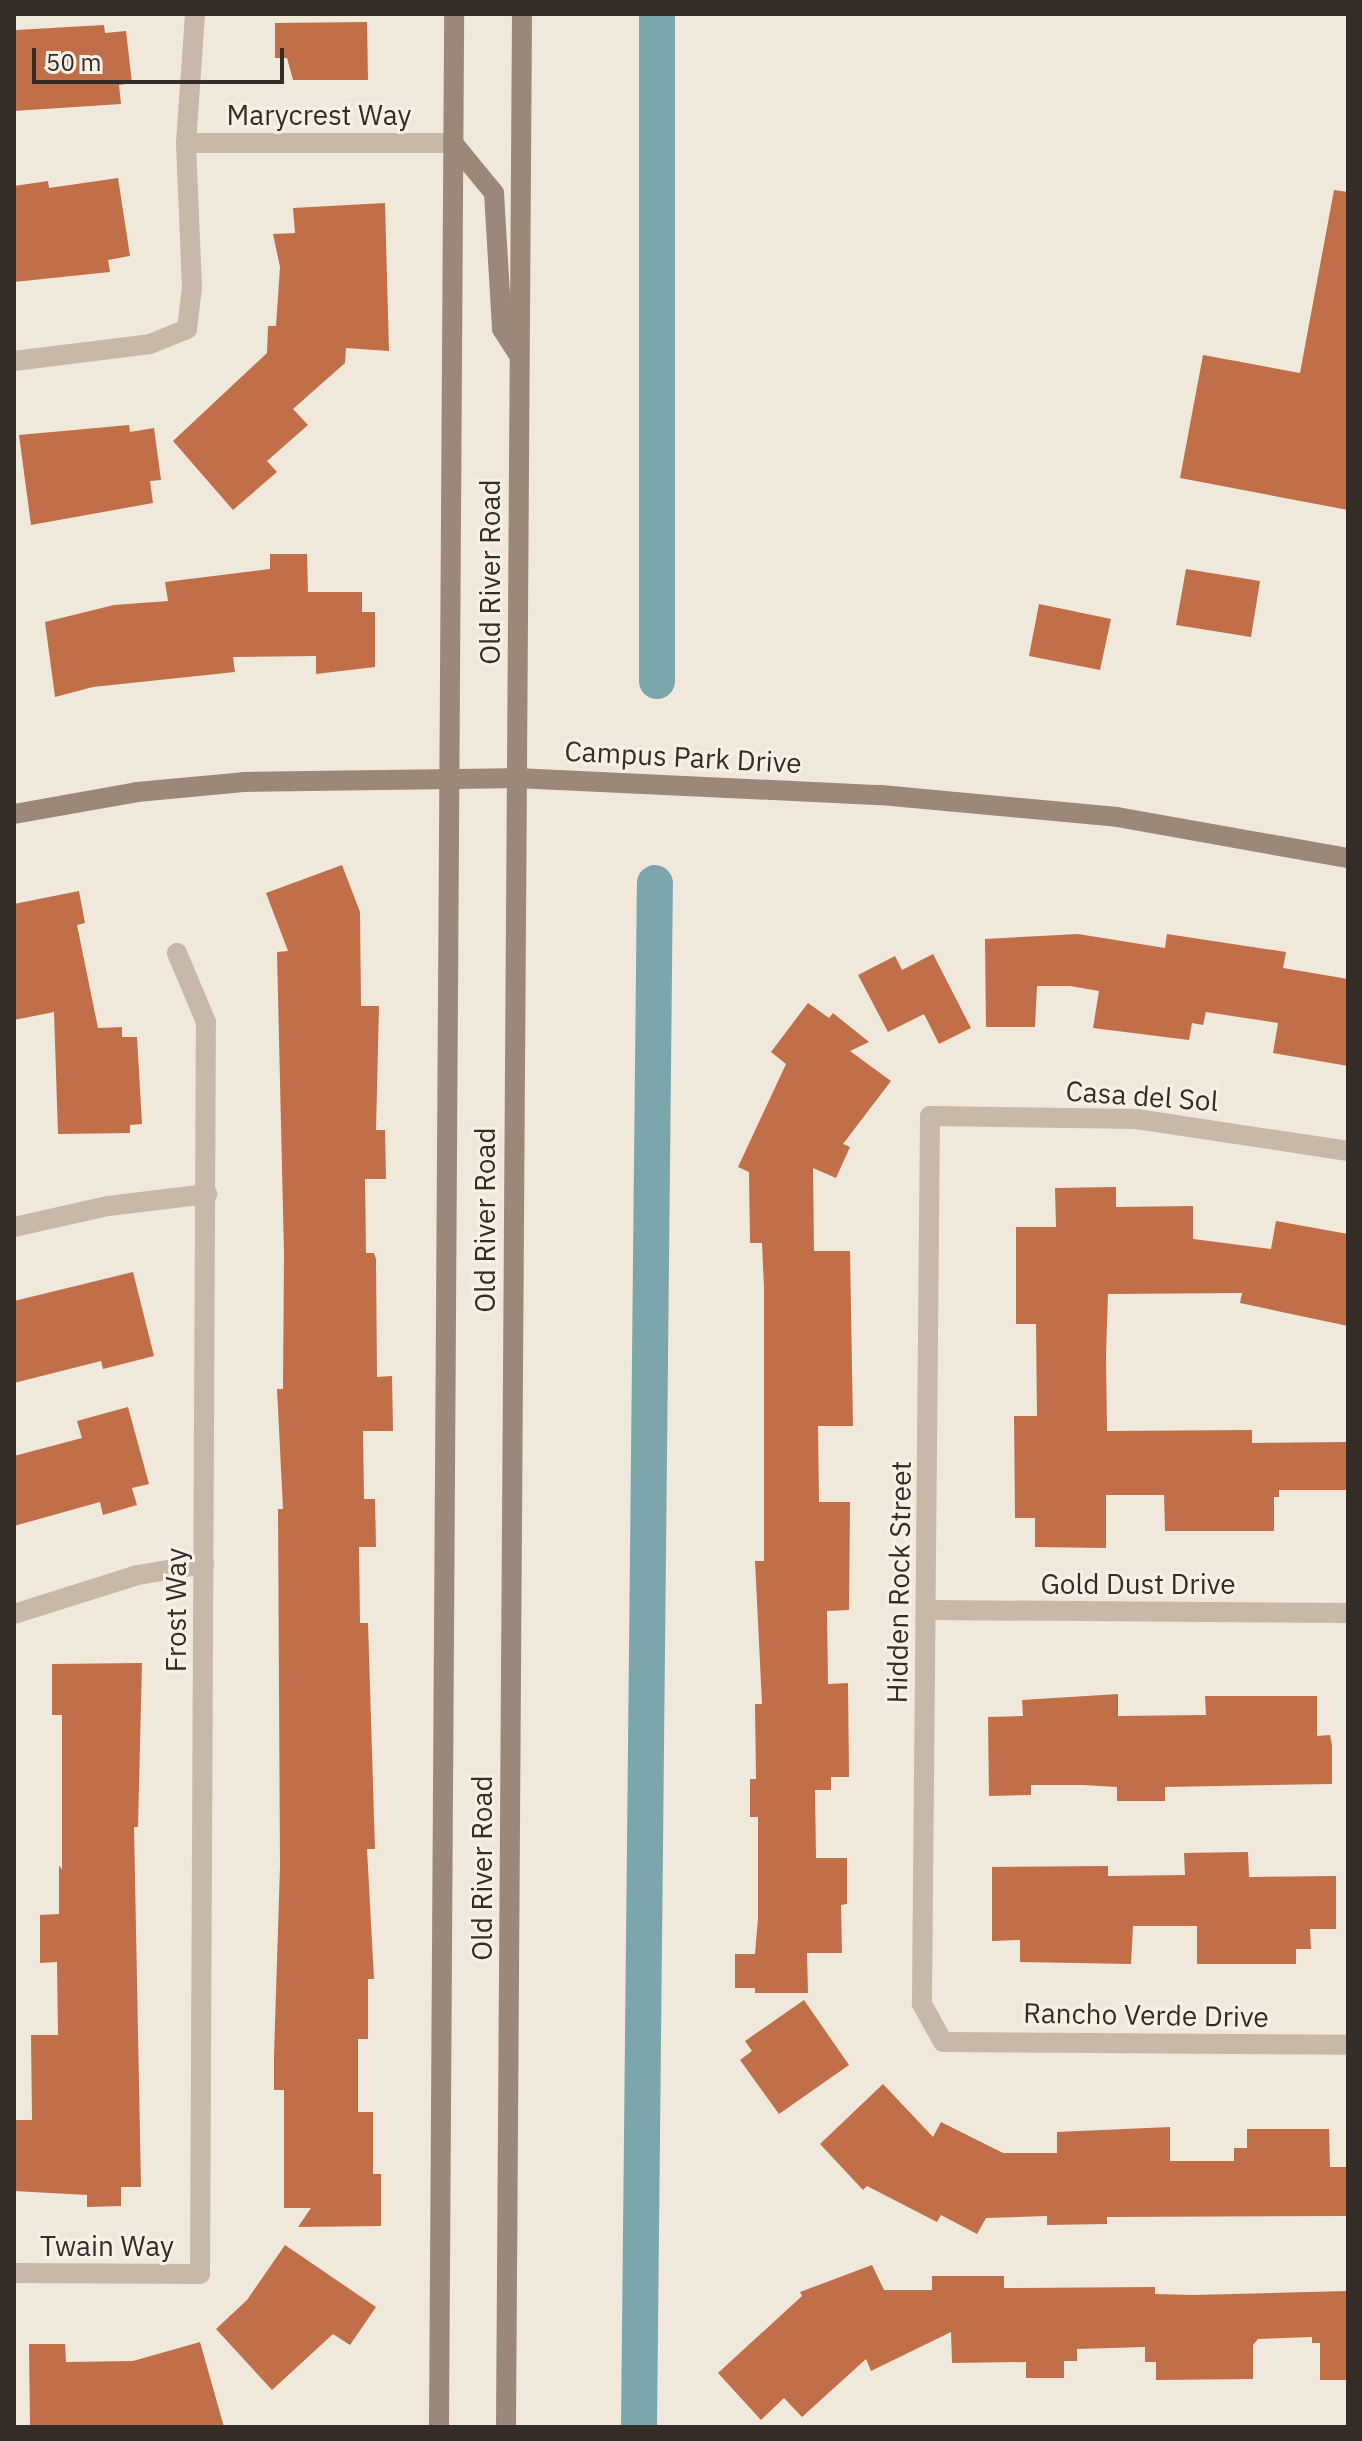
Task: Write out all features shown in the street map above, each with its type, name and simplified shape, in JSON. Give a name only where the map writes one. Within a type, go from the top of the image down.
[{"type":"main road","name":"Old River Road","points":[[439,2427],[454,14]]},
{"type":"main road","name":"Old River Road","points":[[506,2427],[522,14]]},
{"type":"main road","points":[[453,143],[494,193],[502,329],[519,355]]},
{"type":"main road","name":"Campus Park Drive","points":[[14,814],[137,792],[244,782],[516,778],[881,795],[1117,817],[1348,858]]},
{"type":"street","points":[[14,361],[150,344],[187,329],[192,287],[186,143],[195,14]]},
{"type":"street","name":"Marycrest Way","points":[[186,143],[453,143]]},
{"type":"street","name":"Frost Way","points":[[177,953],[206,1022],[200,2274]]},
{"type":"street","name":"Casa del Sol","points":[[930,1116],[1136,1119],[1348,1151]]},
{"type":"street","name":"Hidden Rock Street","points":[[930,1116],[928,1610],[922,2004],[943,2042]]},
{"type":"street","points":[[14,1227],[108,1206],[207,1194]]},
{"type":"street","points":[[14,1614],[138,1575],[204,1564]]},
{"type":"street","name":"Gold Dust Drive","points":[[928,1610],[1348,1613]]},
{"type":"street","name":"Rancho Verde Drive","points":[[943,2042],[1348,2045]]},
{"type":"street","name":"Twain Way","points":[[14,2273],[200,2274]]},
{"type":"building","points":[[367,22],[368,80],[293,80],[287,58],[275,58],[275,23]]},
{"type":"building","points":[[104,25],[105,33],[126,31],[132,83],[119,85],[121,104],[14,111],[16,30]]},
{"type":"building","points":[[118,178],[130,256],[108,260],[110,272],[14,282],[14,186],[48,181],[49,188]]},
{"type":"building","points":[[1334,190],[1348,192],[1348,510],[1180,478],[1203,355],[1300,373]]},
{"type":"building","points":[[385,203],[389,351],[346,348],[345,363],[293,409],[308,425],[267,461],[277,472],[233,510],[173,441],[267,353],[268,326],[276,326],[280,267],[273,234],[295,233],[293,208]]},
{"type":"building","points":[[129,425],[130,432],[154,428],[161,480],[150,481],[153,503],[31,525],[19,435]]},
{"type":"building","points":[[270,554],[307,554],[308,592],[362,592],[362,612],[375,612],[375,667],[316,674],[316,656],[233,657],[235,672],[93,687],[55,697],[45,622],[114,605],[168,601],[165,582],[270,569]]},
{"type":"building","points":[[1186,569],[1260,581],[1251,637],[1176,625]]},
{"type":"building","points":[[1039,604],[1111,619],[1100,670],[1029,656]]},
{"type":"building","points":[[342,865],[360,912],[361,1006],[379,1006],[376,1130],[385,1130],[386,1179],[365,1179],[366,1253],[374,1253],[376,1259],[377,1377],[392,1376],[393,1431],[363,1431],[364,1499],[375,1499],[376,1547],[359,1547],[360,1623],[368,1623],[375,1849],[367,1849],[374,1979],[368,1979],[368,2039],[358,2039],[358,2112],[373,2112],[373,2174],[381,2174],[381,2226],[298,2227],[311,2208],[284,2208],[284,2090],[274,2090],[280,1866],[278,1509],[283,1509],[277,1389],[283,1389],[284,1254],[277,952],[288,951],[266,893]]},
{"type":"building","points":[[79,891],[85,923],[77,925],[98,1028],[122,1027],[122,1037],[137,1037],[142,1124],[130,1125],[130,1133],[58,1134],[54,1012],[14,1020],[14,904]]},
{"type":"building","points":[[1078,934],[1165,948],[1167,934],[1286,952],[1283,968],[1348,979],[1348,1066],[1273,1053],[1278,1023],[1206,1012],[1203,1025],[1192,1023],[1189,1040],[1093,1028],[1099,991],[1070,986],[1037,986],[1035,1027],[986,1027],[985,939]]},
{"type":"building","points":[[933,954],[971,1028],[939,1044],[924,1014],[888,1032],[858,975],[895,956],[902,970]]},
{"type":"building","points":[[808,1003],[829,1018],[833,1013],[869,1042],[850,1051],[891,1081],[843,1144],[850,1147],[836,1178],[813,1168],[814,1251],[850,1251],[853,1426],[818,1426],[819,1502],[850,1502],[849,1610],[827,1611],[828,1684],[848,1683],[849,1777],[831,1777],[831,1790],[815,1790],[816,1858],[847,1858],[847,1904],[841,1905],[842,1953],[807,1953],[808,1993],[755,1993],[755,1988],[735,1988],[735,1954],[755,1954],[758,1918],[758,1817],[750,1817],[750,1779],[756,1779],[755,1704],[762,1704],[755,1561],[764,1561],[764,1288],[762,1243],[750,1243],[749,1172],[738,1167],[786,1064],[771,1052]]},
{"type":"building","points":[[1116,1187],[1116,1207],[1193,1206],[1193,1239],[1271,1249],[1276,1221],[1348,1234],[1348,1326],[1240,1303],[1242,1293],[1108,1294],[1106,1355],[1107,1431],[1252,1430],[1252,1443],[1348,1442],[1348,1490],[1279,1490],[1279,1497],[1274,1497],[1274,1531],[1165,1531],[1164,1495],[1106,1495],[1106,1548],[1035,1547],[1035,1518],[1015,1518],[1014,1416],[1037,1416],[1036,1324],[1016,1324],[1016,1227],[1056,1227],[1055,1188]]},
{"type":"building","points":[[133,1272],[154,1356],[103,1369],[101,1361],[14,1383],[14,1301]]},
{"type":"building","points":[[128,1407],[149,1484],[132,1488],[137,1505],[103,1515],[100,1502],[14,1526],[14,1456],[82,1438],[77,1421]]},
{"type":"building","points":[[142,1663],[138,1827],[134,1827],[141,2187],[121,2187],[121,2206],[87,2207],[87,2195],[14,2191],[14,2120],[32,2120],[31,2035],[58,2035],[57,1962],[40,1963],[40,1915],[59,1914],[59,1865],[62,1870],[62,1715],[52,1715],[52,1664]]},
{"type":"building","points":[[1118,1694],[1118,1716],[1206,1715],[1205,1696],[1317,1696],[1317,1736],[1330,1735],[1332,1784],[1165,1787],[1165,1801],[1117,1801],[1117,1787],[1083,1785],[1031,1785],[1031,1795],[989,1796],[988,1717],[1023,1716],[1022,1700]]},
{"type":"building","points":[[1248,1852],[1249,1877],[1336,1876],[1336,1929],[1310,1929],[1311,1949],[1296,1949],[1296,1964],[1197,1964],[1197,1926],[1133,1926],[1131,1964],[1020,1962],[1020,1940],[992,1941],[992,1867],[1108,1866],[1108,1876],[1185,1875],[1184,1853]]},
{"type":"building","points":[[804,2000],[849,2065],[779,2114],[740,2060],[752,2051],[745,2041]]},
{"type":"building","points":[[883,2084],[933,2137],[941,2122],[1003,2153],[1057,2153],[1057,2132],[1170,2127],[1170,2161],[1234,2161],[1234,2148],[1247,2148],[1247,2129],[1329,2129],[1330,2167],[1348,2167],[1348,2216],[1107,2217],[1107,2224],[1047,2225],[1047,2216],[986,2218],[977,2234],[941,2215],[937,2222],[867,2186],[863,2190],[820,2144]]},
{"type":"building","points":[[285,2245],[376,2307],[350,2345],[333,2334],[272,2390],[216,2329],[247,2300]]},
{"type":"building","points":[[872,2265],[884,2290],[932,2290],[932,2276],[1004,2276],[1004,2288],[1155,2287],[1155,2294],[1194,2295],[1348,2291],[1348,2380],[1320,2380],[1320,2343],[1312,2343],[1312,2337],[1258,2339],[1253,2345],[1253,2379],[1156,2380],[1156,2362],[1145,2362],[1145,2347],[1077,2349],[1077,2361],[1064,2361],[1064,2378],[1026,2378],[1026,2362],[952,2363],[951,2332],[871,2371],[866,2359],[802,2417],[784,2398],[761,2420],[718,2373],[802,2296],[800,2292]]},
{"type":"building","points":[[200,2342],[224,2427],[30,2427],[29,2344],[65,2344],[66,2362],[133,2361]]},
{"type":"waterway","points":[[657,14],[657,681]]},
{"type":"waterway","points":[[639,2427],[655,883]]}]
